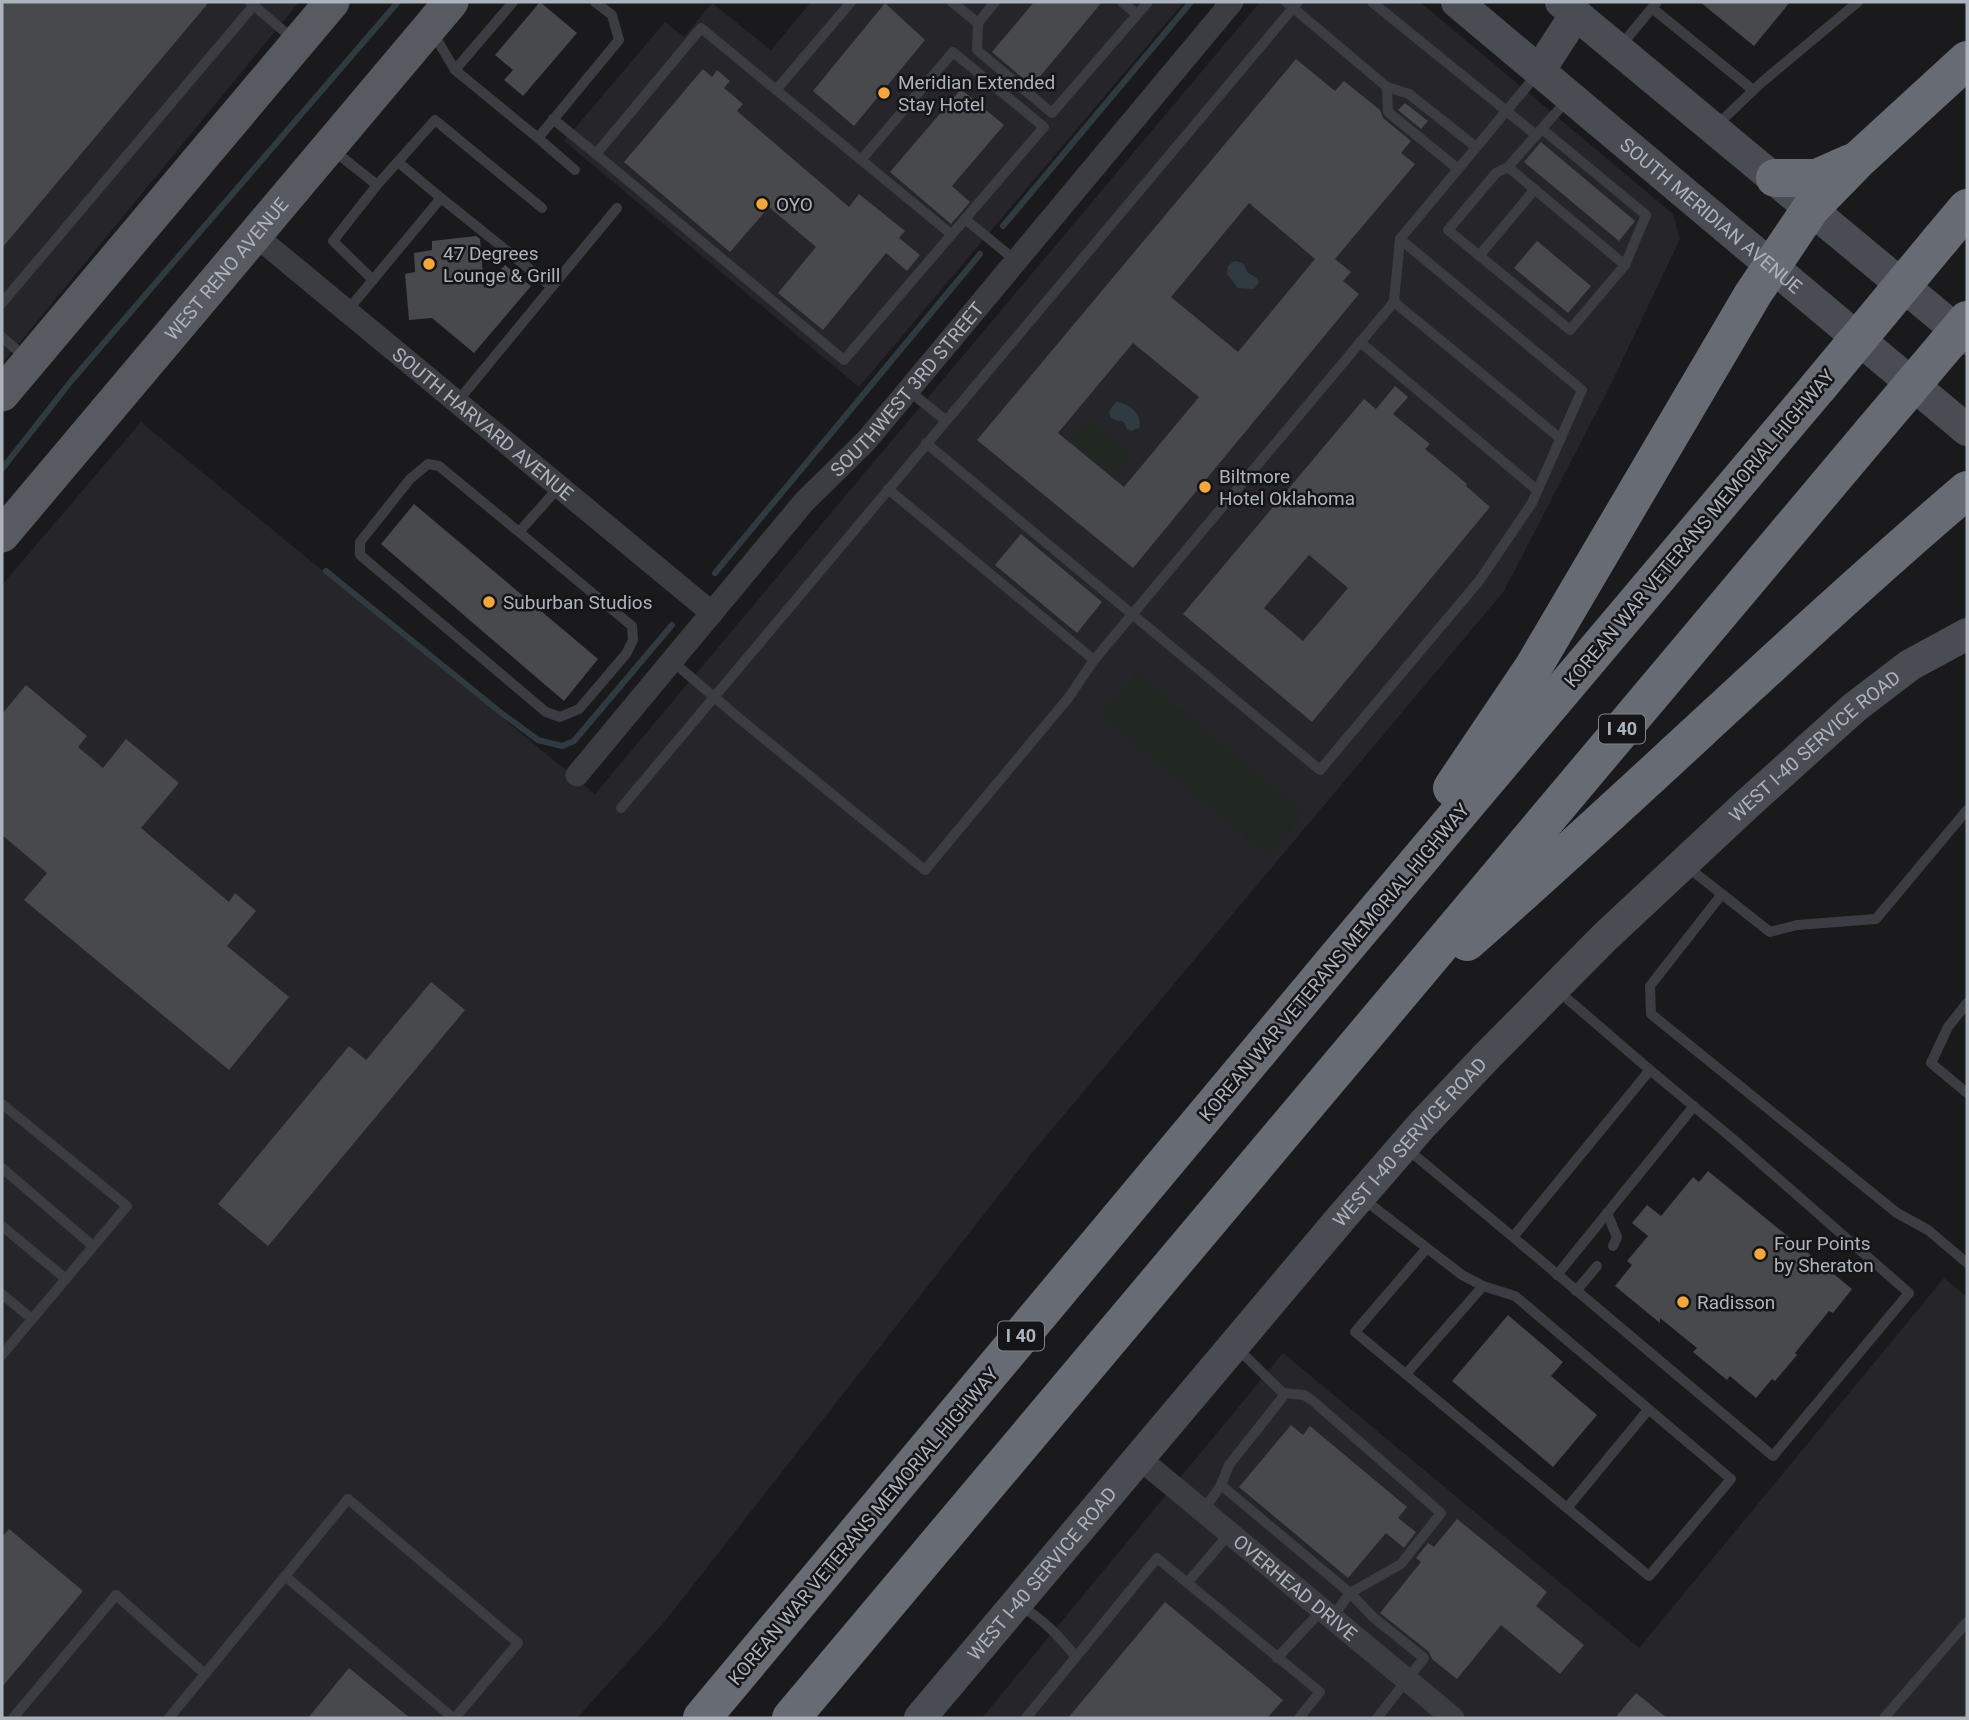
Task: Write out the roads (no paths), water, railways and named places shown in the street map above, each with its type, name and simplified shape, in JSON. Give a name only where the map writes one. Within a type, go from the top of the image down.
[{"type":"highway","points":[[1340,954],[1534,666],[1771,266],[1811,208],[1859,159],[1967,60]]},
{"type":"highway","points":[[1775,178],[1817,178],[1859,159]]},
{"type":"highway","name":"KOREAN WAR VETERANS MEMORIAL HIGHWAY","points":[[702,1718],[1967,208]]},
{"type":"highway","name":"I 40","points":[[791,1718],[1967,320]]},
{"type":"highway","points":[[1370,1027],[1530,887],[1873,570],[1967,490]]},
{"type":"main road","points":[[2,394],[332,2]]},
{"type":"main road","name":"WEST RENO AVENUE","points":[[2,535],[440,15]]},
{"type":"street","name":"SOUTHWEST 3RD STREET","points":[[578,775],[804,502],[866,442],[1232,2]]},
{"type":"street","name":"SOUTH MERIDIAN AVENUE","points":[[1457,2],[1967,430]]},
{"type":"street","points":[[1539,71],[1572,8],[1967,339]]},
{"type":"street","name":"SOUTH HARVARD AVENUE","points":[[255,235],[712,613]]},
{"type":"street","name":"WEST I-40 SERVICE ROAD","points":[[925,1717],[1025,1609],[1139,1458],[1404,1146],[1487,1056],[1554,987],[1683,864],[1863,701],[1910,665],[1967,634]]},
{"type":"street","name":"OVERHEAD DRIVE","points":[[1139,1458],[1453,1718]]},
{"type":"lane","points":[[455,70],[513,2]]},
{"type":"lane","points":[[538,138],[619,40],[612,15],[595,2]]},
{"type":"lane","points":[[776,90],[851,2]]},
{"type":"lane","points":[[952,2],[978,23]]},
{"type":"lane","points":[[995,2],[978,23],[977,50],[1052,113],[1148,2]]},
{"type":"lane","points":[[1122,2],[1137,14]]},
{"type":"lane","points":[[1372,2],[1506,111],[1539,132],[1646,215],[1625,265],[1570,330],[1448,230],[1496,173],[1508,167],[1539,132],[1569,97]]},
{"type":"lane","points":[[1714,128],[1753,90],[1854,3]]},
{"type":"lane","points":[[2,303],[252,4],[298,43]]},
{"type":"lane","points":[[621,808],[1292,4],[1387,87],[1409,94],[1476,148]]},
{"type":"lane","points":[[1618,49],[1655,5],[1753,90]]},
{"type":"lane","points":[[440,15],[455,70],[575,170]]},
{"type":"lane","points":[[596,154],[701,28],[951,234]]},
{"type":"lane","points":[[553,119],[844,360],[1044,127],[953,52],[861,160]]},
{"type":"lane","points":[[672,661],[925,870],[1069,697],[1094,660],[1394,302],[1400,239],[1539,71]]},
{"type":"lane","points":[[1387,87],[1388,112],[1458,169]]},
{"type":"lane","points":[[373,280],[334,241],[377,185],[435,120],[542,208]]},
{"type":"lane","points":[[329,147],[377,185]]},
{"type":"lane","points":[[398,162],[552,287]]},
{"type":"lane","points":[[1508,167],[1625,265]]},
{"type":"lane","points":[[1479,256],[1535,189]]},
{"type":"lane","points":[[347,311],[441,198]]},
{"type":"lane","points":[[457,402],[617,208]]},
{"type":"lane","points":[[965,219],[1015,260]]},
{"type":"lane","points":[[926,443],[1320,770],[1479,581],[1532,503],[1582,390],[1400,239]]},
{"type":"lane","points":[[1394,302],[1561,439]]},
{"type":"lane","points":[[2,337],[30,361]]},
{"type":"lane","points":[[1360,342],[1537,491]]},
{"type":"lane","points":[[908,390],[946,420]]},
{"type":"lane","points":[[428,464],[439,466],[519,531],[632,626],[633,640],[626,654],[579,709],[560,717],[546,712],[360,555],[360,542],[410,479],[428,464]]},
{"type":"lane","points":[[519,531],[559,487]]},
{"type":"lane","points":[[888,489],[1094,660]]},
{"type":"lane","points":[[1683,864],[1770,932],[1797,925],[1876,919],[1967,810]]},
{"type":"lane","points":[[1722,894],[1650,986],[1651,1014],[1897,1213],[1928,1230],[1967,1263]]},
{"type":"lane","points":[[1404,1146],[1773,1456],[1909,1293],[1554,987]]},
{"type":"lane","points":[[1967,1003],[1948,1027],[1931,1063],[1967,1093]]},
{"type":"lane","points":[[1513,1237],[1650,1070]]},
{"type":"lane","points":[[2,1104],[127,1206],[2,1355]]},
{"type":"lane","points":[[1557,1275],[1694,1106]]},
{"type":"lane","points":[[2,1168],[93,1246]]},
{"type":"lane","points":[[1360,1197],[1427,1248],[1462,1275],[1483,1286],[1515,1296],[1731,1479],[1649,1576],[1355,1332],[1427,1248]]},
{"type":"lane","points":[[1607,1213],[1617,1237],[1614,1245]]},
{"type":"lane","points":[[2,1226],[66,1279]]},
{"type":"lane","points":[[1576,1291],[1597,1266]]},
{"type":"lane","points":[[1406,1374],[1483,1286]]},
{"type":"lane","points":[[2,1294],[32,1319]]},
{"type":"lane","points":[[1234,1345],[1283,1393],[1304,1395],[1313,1401],[1441,1514],[1401,1564],[1350,1593],[1278,1658]]},
{"type":"lane","points":[[1203,1511],[1221,1485],[1229,1465],[1282,1398],[1283,1393]]},
{"type":"lane","points":[[1567,1508],[1648,1410]]},
{"type":"lane","points":[[1221,1485],[1424,1658],[1377,1718]]},
{"type":"lane","points":[[170,1718],[205,1674],[285,1576],[348,1499],[518,1643],[454,1718],[285,1576]]},
{"type":"lane","points":[[1187,1583],[1230,1533]]},
{"type":"lane","points":[[1026,1718],[1157,1558],[1320,1692],[1299,1718]]},
{"type":"lane","points":[[13,1718],[116,1595],[205,1674]]},
{"type":"lane","points":[[1025,1609],[1057,1633],[1076,1657]]},
{"type":"lane","points":[[1884,1718],[1967,1622]]},
{"type":"waterway","points":[[2,469],[72,380],[398,2]]},
{"type":"waterway","points":[[1003,226],[1191,2]]},
{"type":"waterway","points":[[715,573],[980,254]]},
{"type":"waterway","points":[[326,571],[500,712],[538,740],[562,746],[574,741],[672,625]]},
{"type":"place","name":"Meridian Extended Stay Hotel","points":[[884,93]]},
{"type":"place","name":"OYO","points":[[762,204]]},
{"type":"place","name":"47 Degrees Lounge & Grill","points":[[429,264]]},
{"type":"place","name":"Biltmore Hotel Oklahoma","points":[[1205,487]]},
{"type":"place","name":"Suburban Studios","points":[[489,602]]},
{"type":"place","name":"Four Points by Sheraton","points":[[1760,1254]]},
{"type":"place","name":"Radisson","points":[[1683,1302]]}]
